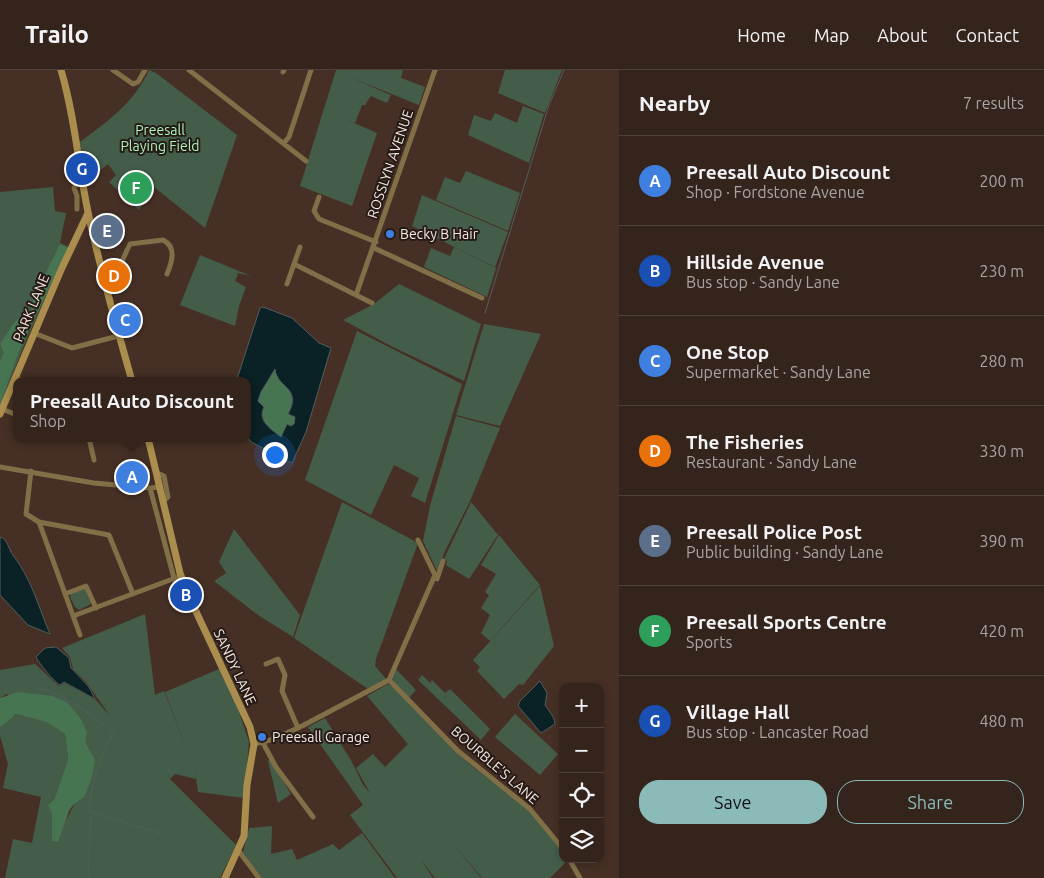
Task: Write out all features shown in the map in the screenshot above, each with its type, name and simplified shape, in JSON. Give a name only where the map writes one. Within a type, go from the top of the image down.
[{"type":"main road","points":[[61,70],[70,104],[88,213],[118,336],[131,377]]},
{"type":"main road","name":"PARK LANE","points":[[15,377],[88,213]]},
{"type":"main road","points":[[79,230],[93,230]]},
{"type":"main road","name":"PARK LANE","points":[[1,411],[13,382]]},
{"type":"main road","name":"SANDY LANE","points":[[149,442],[163,501],[177,577],[250,727],[254,744],[247,785],[245,826],[238,850],[225,878]]},
{"type":"street","points":[[113,70],[129,83],[136,84],[145,70]]},
{"type":"street","points":[[189,70],[306,161]]},
{"type":"street","points":[[284,143],[289,137],[311,70]]},
{"type":"street","name":"ROSSLYN AVENUE","points":[[356,295],[375,245],[434,70]]},
{"type":"street","points":[[77,209],[74,186],[82,183]]},
{"type":"street","points":[[319,197],[314,211],[316,217],[482,298]]},
{"type":"street","points":[[102,266],[122,261],[125,250],[132,243],[163,240],[170,244],[172,253],[167,274]]},
{"type":"street","points":[[287,284],[300,247]]},
{"type":"street","points":[[294,264],[372,303]]},
{"type":"street","points":[[34,333],[72,348],[118,336]]},
{"type":"street","points":[[90,442],[94,460]]},
{"type":"street","points":[[0,467],[94,483],[150,488],[160,487]]},
{"type":"street","points":[[31,471],[26,514],[39,522],[111,537],[133,594]]},
{"type":"street","points":[[157,473],[164,476],[168,497],[163,501]]},
{"type":"street","name":"SANDY LANE","points":[[150,488],[177,577]]},
{"type":"street","points":[[39,522],[80,635]]},
{"type":"street","points":[[254,744],[263,743],[298,728],[389,680],[435,575],[418,540]]},
{"type":"street","points":[[414,626],[422,614],[444,561]]},
{"type":"street","points":[[73,616],[177,577]]},
{"type":"street","points":[[65,594],[86,586],[96,608]]},
{"type":"street","points":[[266,664],[278,659],[285,675],[282,691],[298,728]]},
{"type":"street","name":"BOURBLE'S LANE","points":[[389,680],[458,751],[530,809],[559,844]]},
{"type":"street","points":[[263,743],[276,767],[313,817]]},
{"type":"street","points":[[238,850],[259,878]]},
{"type":"street","points":[[571,863],[580,878]]},
{"type":"green space","name":"Preesall Playing Field","points":[[149,70],[156,73],[237,135],[205,228],[154,187],[139,210],[109,182],[116,175],[108,164],[96,174],[86,176],[80,142],[110,119],[128,102],[143,82]]},
{"type":"green space","points":[[336,70],[403,70],[401,78],[425,87],[419,105],[349,77],[391,95],[387,103],[371,96],[365,105],[362,105],[355,123],[345,119],[377,133],[352,206],[300,186]]},
{"type":"green space","points":[[505,70],[562,70],[545,113],[498,93]]},
{"type":"green space","points":[[523,106],[544,114],[529,163],[468,135],[474,115],[491,121],[495,113],[517,123]]},
{"type":"green space","points":[[466,171],[520,193],[508,231],[436,200],[445,177],[460,183]]},
{"type":"green space","points":[[53,187],[55,211],[66,213],[60,243],[69,247],[27,338],[0,406],[0,192]]},
{"type":"green space","points":[[422,195],[508,232],[495,267],[412,226]]},
{"type":"green space","points":[[60,244],[68,248],[19,351],[0,405],[0,361],[4,353],[0,344],[13,324],[19,318],[31,312],[32,302]]},
{"type":"green space","points":[[454,247],[496,268],[487,297],[424,267],[431,248],[450,256]]},
{"type":"green space","points":[[200,255],[251,276],[238,273],[235,281],[246,287],[239,306],[235,326],[180,305]]},
{"type":"green space","points":[[399,284],[481,324],[464,381],[391,346],[343,320],[374,304]]},
{"type":"green space","points":[[484,324],[541,334],[500,426],[456,415]]},
{"type":"green space","points":[[357,331],[462,384],[425,503],[411,496],[419,478],[394,465],[371,515],[305,480]]},
{"type":"green space","points":[[281,352],[281,362],[275,369],[291,394],[292,406],[289,414],[295,417],[295,423],[286,429],[281,437],[266,425],[262,417],[264,407],[258,401],[274,369],[275,358]]},
{"type":"green space","points":[[456,416],[500,428],[470,501],[444,553],[438,573],[423,541],[430,506]]},
{"type":"green space","points":[[342,502],[418,543],[376,659],[375,666],[387,680],[368,689],[294,638]]},
{"type":"green space","points":[[471,502],[498,535],[469,579],[446,565],[447,561],[444,559]]},
{"type":"green space","points":[[234,529],[300,615],[293,637],[258,615],[214,581],[226,573],[219,562]]},
{"type":"green space","points":[[499,535],[540,585],[490,641],[481,633],[490,615],[481,608],[489,595],[485,592],[496,574],[481,565]]},
{"type":"green space","points":[[540,586],[554,646],[523,685],[519,684],[504,699],[477,671],[480,667],[473,660]]},
{"type":"green space","points":[[85,589],[91,604],[79,610],[75,607],[70,597],[71,594]]},
{"type":"green space","points":[[145,614],[155,695],[164,691],[188,753],[165,692],[219,669],[237,706],[249,742],[244,798],[198,792],[195,770],[196,779],[175,774],[170,779],[236,845],[220,878],[5,878],[13,839],[32,843],[41,797],[3,788],[8,764],[0,736],[0,727],[10,720],[14,714],[46,722],[65,734],[68,759],[54,800],[52,841],[70,812],[95,759],[86,743],[87,733],[7,694],[0,698],[0,670],[35,664],[59,686],[64,683],[96,700],[110,716],[87,683],[73,669],[70,657],[62,648]]},
{"type":"green space","points":[[396,669],[416,690],[409,698],[393,682],[392,678]]},
{"type":"green space","points":[[422,675],[430,683],[432,680],[445,693],[450,689],[490,729],[481,740],[418,680]]},
{"type":"green space","points":[[388,684],[394,688],[455,751],[534,815],[558,845],[559,863],[565,863],[550,878],[482,878],[449,839],[481,878],[435,878],[421,860],[433,878],[397,878],[350,815],[363,805],[308,727],[325,718],[352,762],[363,785],[370,793],[356,768],[373,754],[385,767],[408,744],[367,696]]},
{"type":"green space","points":[[18,692],[52,696],[67,702],[81,719],[87,733],[86,743],[95,759],[92,777],[84,797],[73,805],[69,811],[58,842],[52,841],[52,813],[48,805],[54,800],[68,759],[65,734],[46,722],[15,714],[0,727],[0,698]]},
{"type":"green space","points":[[515,714],[558,754],[540,775],[495,737]]},
{"type":"green space","points":[[270,759],[291,794],[278,803],[268,761]]},
{"type":"green space","points":[[272,826],[271,854],[292,849],[297,860],[333,844],[339,850],[362,833],[395,878],[262,878],[243,852],[249,828]]},
{"type":"water","points":[[263,307],[292,318],[319,343],[331,348],[306,432],[292,463],[251,442],[251,377],[238,376],[260,308]],"holes":[[[275,369],[280,381],[291,393],[293,398],[288,414],[295,417],[294,424],[291,426],[287,424],[281,437],[269,428],[264,421],[262,416],[264,407],[258,401],[261,392]]]},
{"type":"water","points":[[0,537],[6,542],[11,553],[20,564],[50,634],[28,625],[0,595]]},
{"type":"water","points":[[56,647],[69,658],[71,668],[89,687],[95,699],[64,682],[60,685],[43,668],[36,657],[45,648]]},
{"type":"water","points":[[540,681],[547,693],[545,705],[555,724],[541,733],[518,706],[520,701]]},
{"type":"waterway","points":[[485,313],[549,105],[564,70]]},
{"type":"waterway","points":[[37,688],[68,700],[87,712],[113,733]]},
{"type":"waterway","points":[[88,878],[91,812],[89,811],[92,789],[101,759],[115,730]]},
{"type":"waterway","points":[[92,812],[162,834]]},
{"type":"place","name":"Village Hall","points":[[82,169]]},
{"type":"place","name":"Preesall Sports Centre","points":[[136,188]]},
{"type":"place","name":"Preesall Police Post","points":[[107,231]]},
{"type":"place","name":"Becky B Hair","points":[[390,234]]},
{"type":"place","name":"The Fisheries","points":[[114,276]]},
{"type":"place","name":"One Stop","points":[[125,320]]},
{"type":"place","name":"Preesall Auto Discount","points":[[132,477]]},
{"type":"place","name":"Hillside Avenue","points":[[186,595]]},
{"type":"place","name":"Preesall Garage","points":[[262,737]]}]
